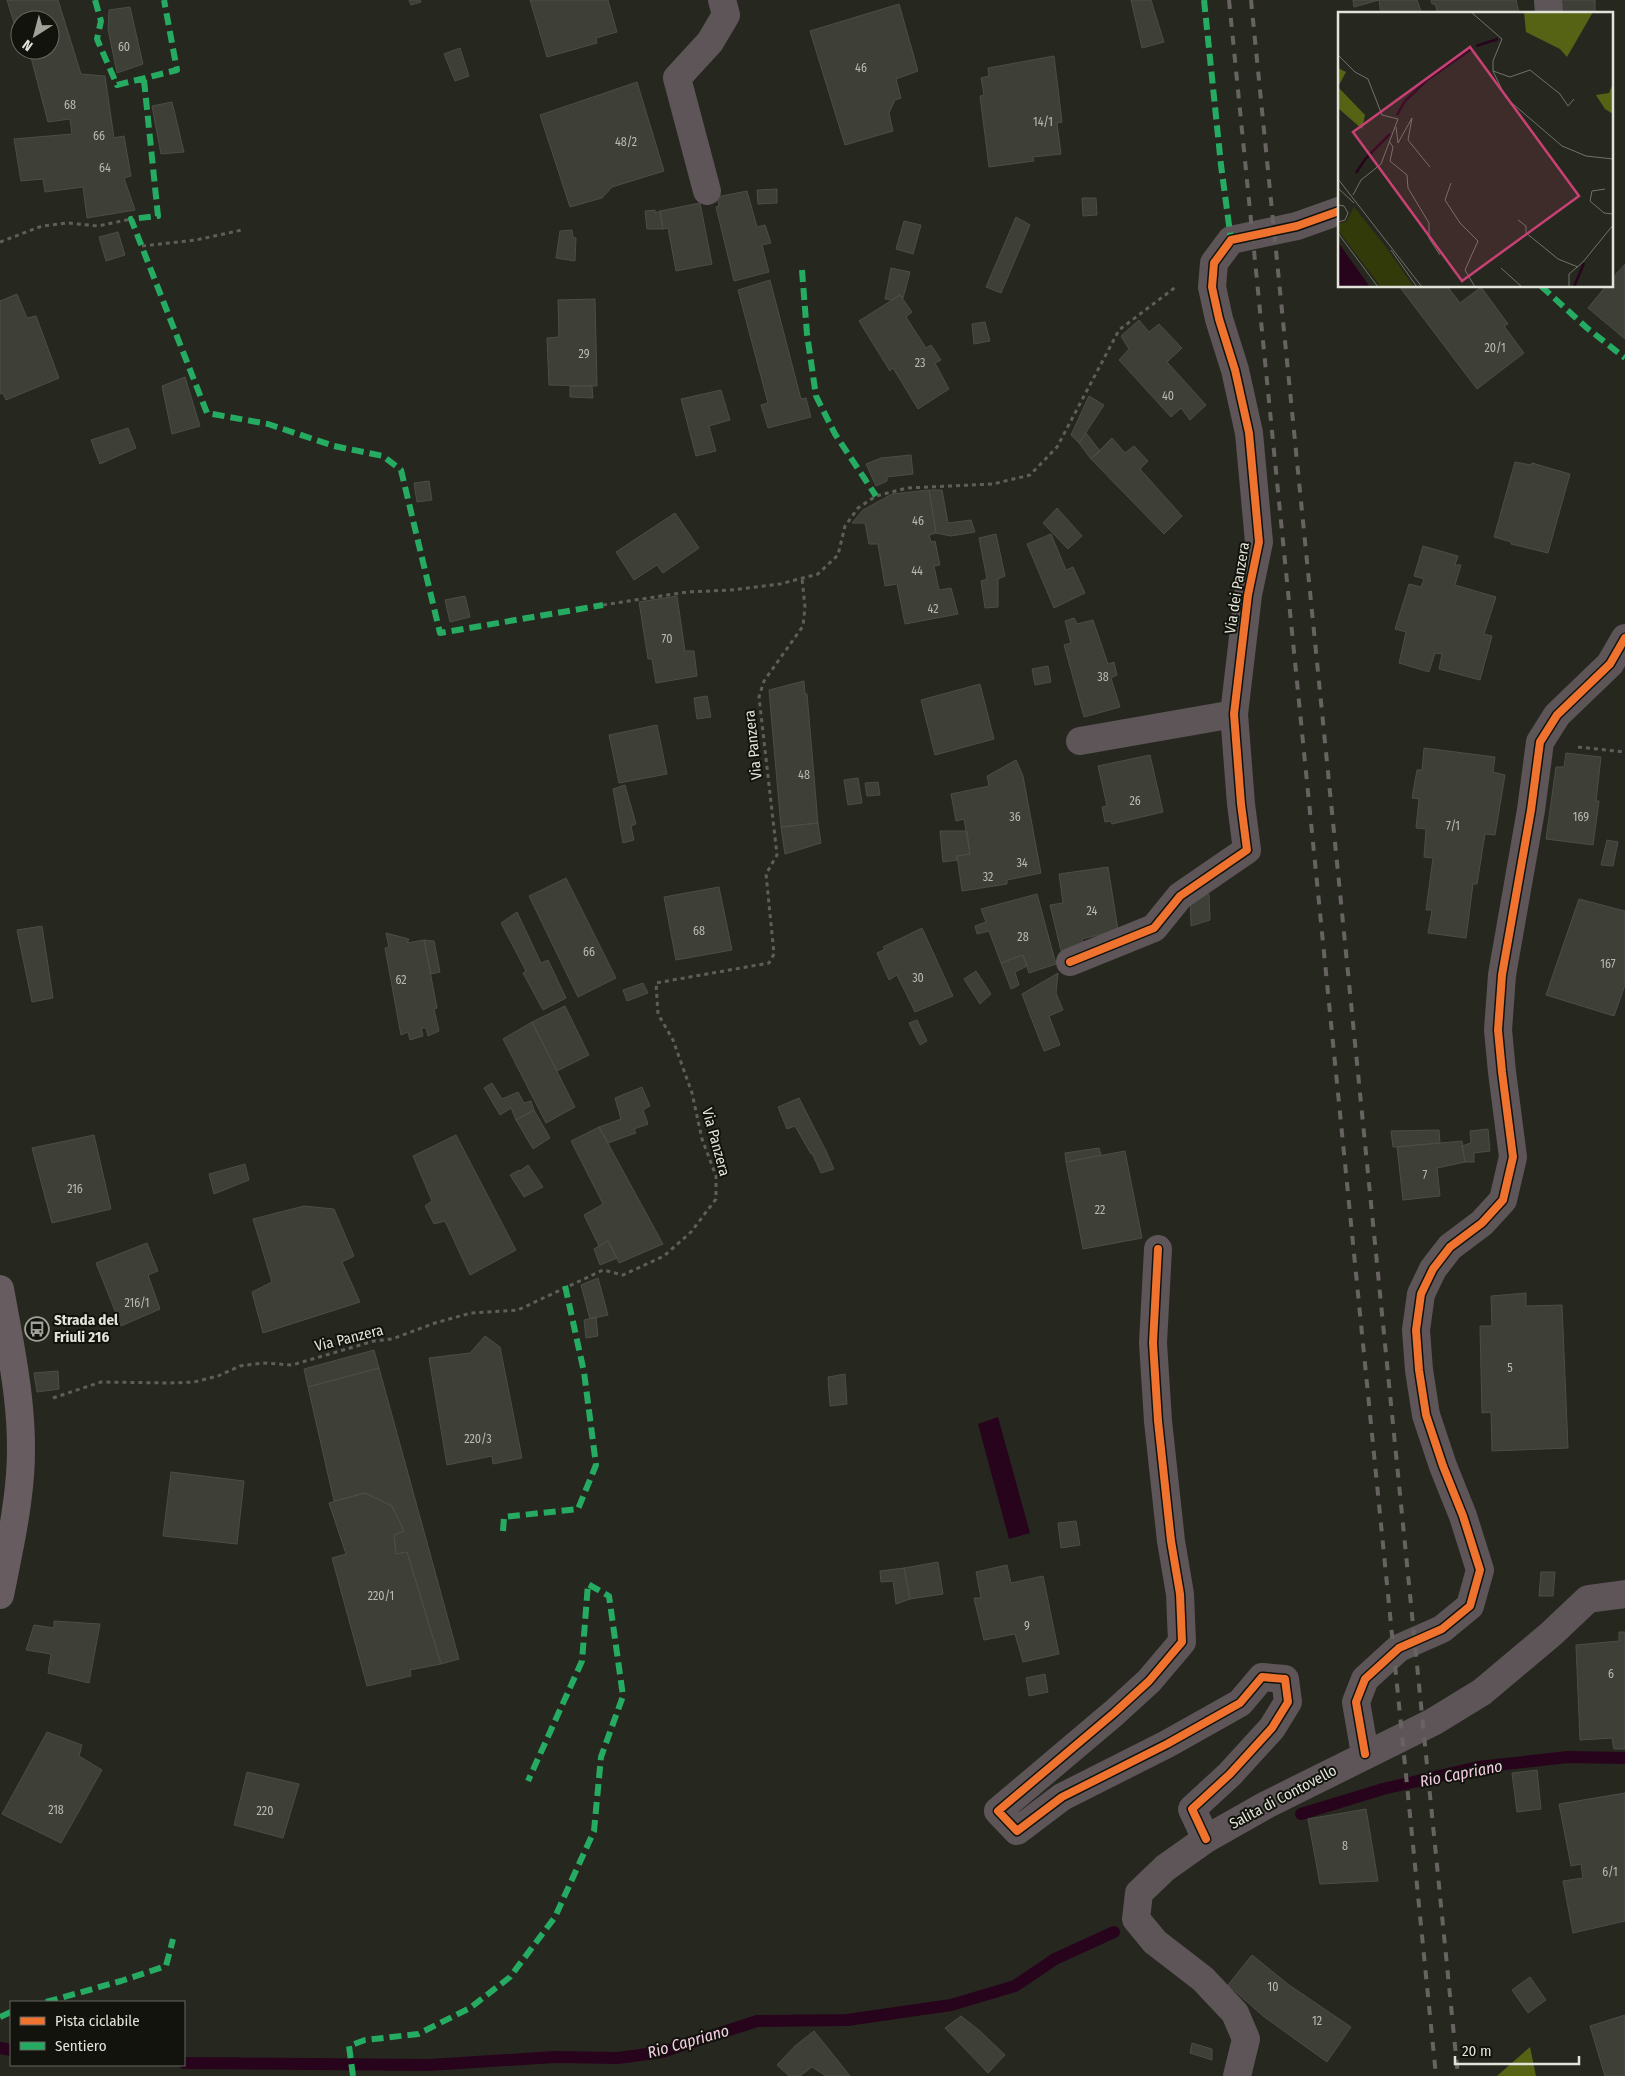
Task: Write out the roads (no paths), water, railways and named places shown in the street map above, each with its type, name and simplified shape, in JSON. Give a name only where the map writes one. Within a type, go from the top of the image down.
[{"type":"main road","points":[[0,1289],[14,1366],[20,1414],[20,1474],[0,1595]]},
{"type":"street","points":[[707,190],[677,78],[710,42],[726,14],[722,0]]},
{"type":"street","name":"Via dei Panzera","points":[[1070,962],[1154,928],[1180,896],[1247,850],[1241,804],[1234,714],[1248,595],[1259,542],[1248,433],[1236,370],[1219,319],[1212,287],[1214,263],[1231,240],[1297,226],[1338,211]]},
{"type":"street","points":[[1365,1754],[1356,1702],[1365,1678],[1399,1648],[1442,1629],[1470,1606],[1480,1570],[1463,1516],[1443,1466],[1426,1415],[1418,1370],[1416,1330],[1421,1294],[1433,1269],[1450,1247],[1482,1223],[1503,1200],[1513,1157],[1498,1030],[1502,975],[1529,820],[1540,742],[1557,715],[1610,664],[1625,638]]},
{"type":"street","points":[[1080,741],[1234,714]]},
{"type":"street","points":[[1158,1249],[1153,1343],[1157,1412],[1171,1541],[1180,1594],[1182,1642],[1142,1688],[998,1811],[1017,1831],[1062,1797],[1167,1744],[1240,1703],[1262,1677],[1285,1679],[1288,1702],[1272,1728],[1230,1774],[1192,1809],[1206,1839]]},
{"type":"street","name":"Salita di Contovello","points":[[1237,2076],[1246,2039],[1236,2013],[1203,1979],[1155,1942],[1136,1919],[1139,1893],[1165,1868],[1206,1839],[1266,1805],[1365,1754],[1433,1722],[1482,1692],[1551,1634],[1588,1599],[1625,1594]]},
{"type":"waterway","name":"Rio Capriano","points":[[1301,1814],[1383,1789],[1478,1767],[1568,1757],[1625,1758]]},
{"type":"waterway","name":"Rio Capriano","points":[[185,2063],[429,2065],[555,2057],[618,2058],[662,2052],[757,2021],[847,2020],[951,2005],[1015,1986],[1055,1959],[1114,1932]]},
{"type":"waterway","name":"Rio Capriano","points":[[0,2048],[10,2050]]},
{"type":"railway","points":[[1229,0],[1436,2076]]},
{"type":"railway","points":[[1251,0],[1458,2076]]},
{"type":"place","name":"Strada del Friuli 216","points":[[37,1329]]}]
